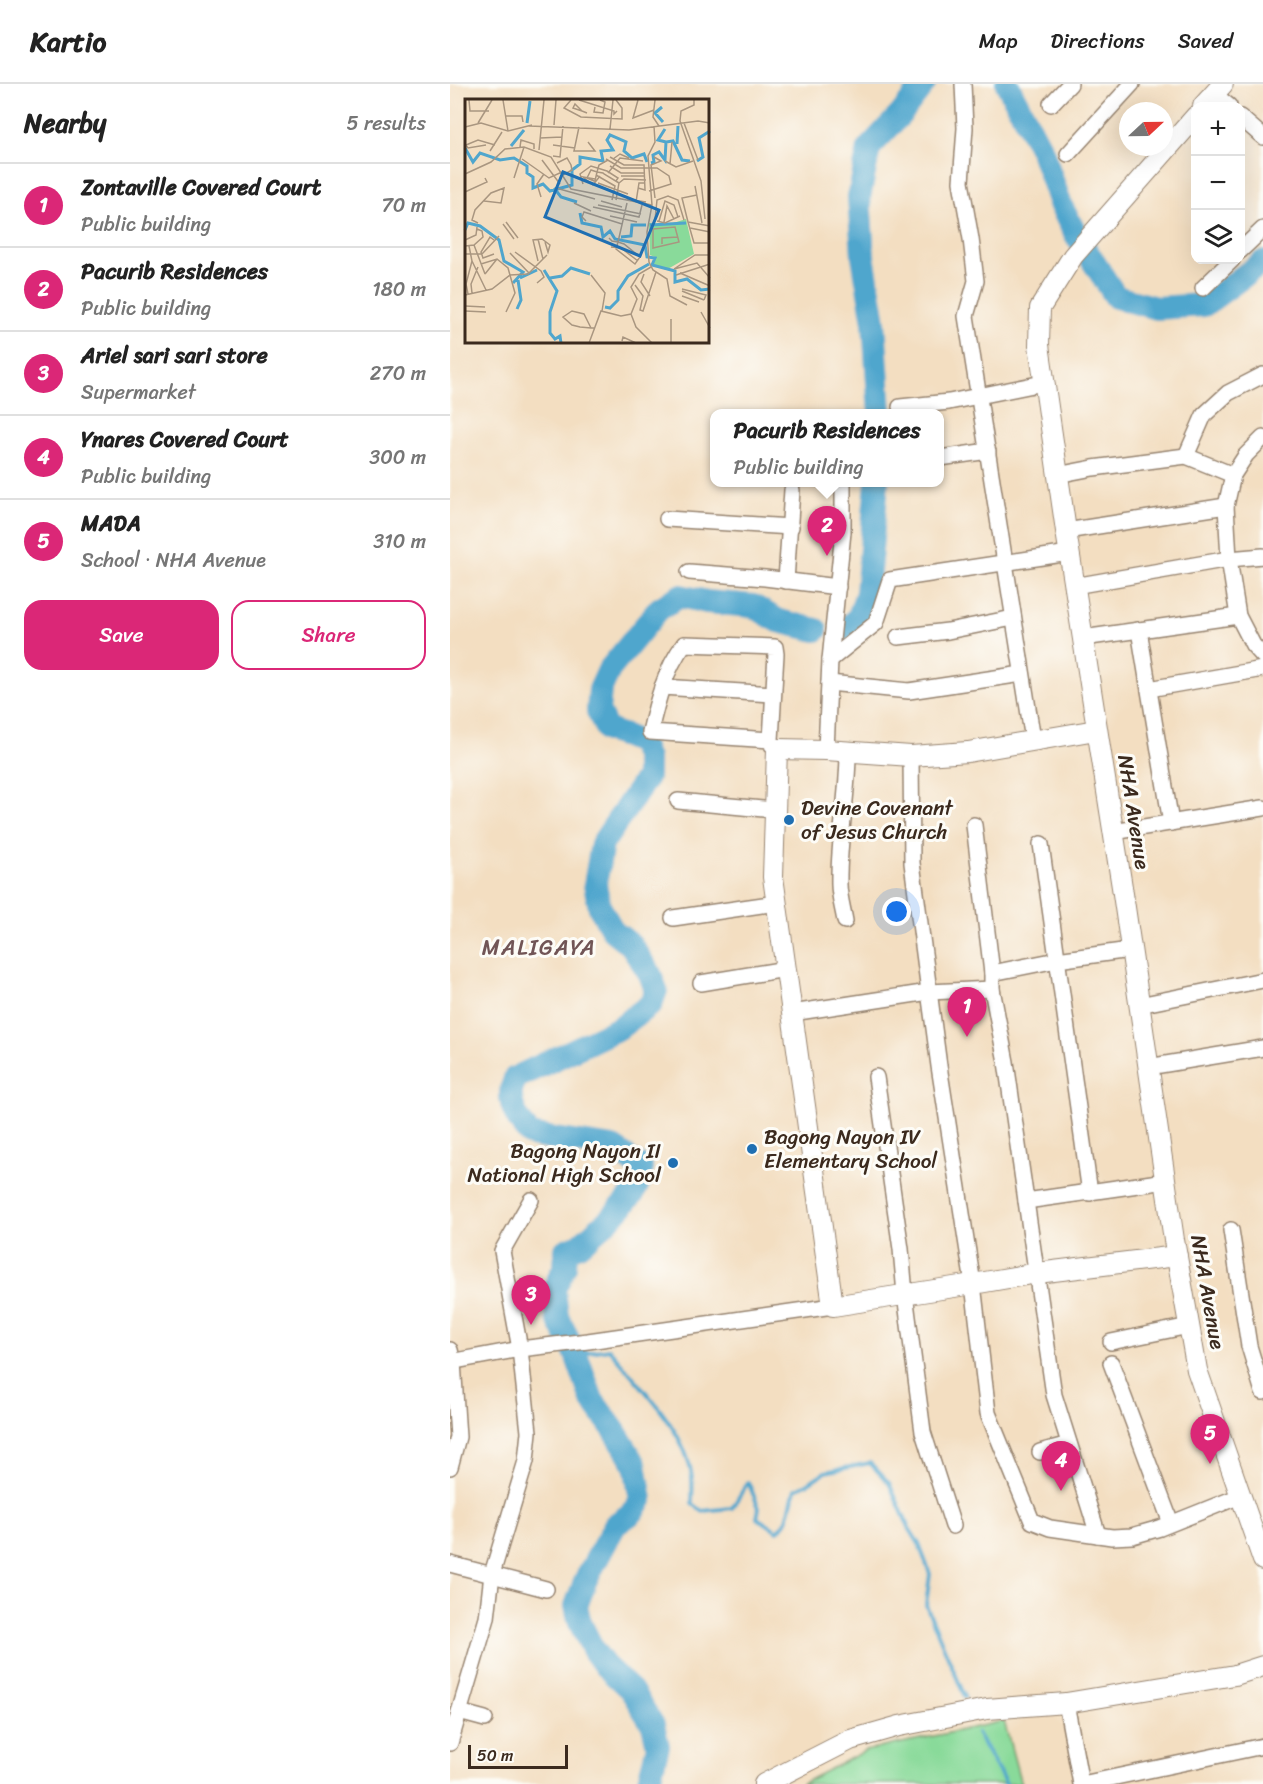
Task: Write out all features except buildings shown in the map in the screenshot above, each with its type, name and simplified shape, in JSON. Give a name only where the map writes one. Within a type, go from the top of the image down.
[{"type":"street","points":[[963,84],[965,128],[961,182],[976,281],[966,316],[1033,740]]},
{"type":"street","points":[[1051,104],[1070,84]]},
{"type":"street","points":[[1068,154],[1132,84]]},
{"type":"street","points":[[1245,121],[1263,137]]},
{"type":"street","name":"NHA Avenue","points":[[1191,122],[1073,256],[1040,308],[1039,345],[1177,1256],[1197,1370],[1263,1560]]},
{"type":"street","points":[[1245,246],[1263,229]]},
{"type":"street","points":[[1203,288],[1228,264]]},
{"type":"street","points":[[1186,456],[1204,415],[1228,393],[1263,375]]},
{"type":"street","points":[[900,407],[949,402],[1043,383]]},
{"type":"street","points":[[1263,438],[1246,455],[1233,475],[1226,506],[1229,559],[1238,616],[1253,645],[1263,656]]},
{"type":"street","points":[[944,457],[988,451]]},
{"type":"street","points":[[1057,475],[1186,456],[1233,475]]},
{"type":"street","points":[[826,750],[830,660],[843,532],[843,487]]},
{"type":"street","points":[[786,581],[792,490]]},
{"type":"street","points":[[1066,531],[1226,506]]},
{"type":"street","points":[[667,519],[791,527]]},
{"type":"street","points":[[830,660],[876,623],[890,580],[1069,553]]},
{"type":"street","points":[[1074,586],[1229,559],[1263,556]]},
{"type":"street","points":[[689,572],[838,587]]},
{"type":"street","points":[[1083,638],[1238,616]]},
{"type":"street","points":[[898,637],[948,631],[1013,618]]},
{"type":"street","points":[[1139,630],[1171,823]]},
{"type":"street","points":[[832,1306],[773,877],[774,745],[773,694],[777,651],[774,646],[685,644],[667,671],[650,732],[774,745],[826,750],[848,753],[911,756],[968,753],[1096,730]]},
{"type":"street","points":[[1149,689],[1263,669]]},
{"type":"street","points":[[829,683],[909,691],[1022,674]]},
{"type":"street","points":[[662,687],[773,694]]},
{"type":"street","points":[[845,921],[839,886],[840,854],[847,795],[848,753]]},
{"type":"street","points":[[911,756],[912,863],[973,1284],[988,1413],[1032,1521],[1050,1528],[1112,1537],[1132,1536],[1240,1496]]},
{"type":"street","points":[[678,801],[774,810]]},
{"type":"street","points":[[1113,832],[1263,807]]},
{"type":"street","points":[[974,825],[992,989],[1006,1062],[1054,1395],[1098,1535]]},
{"type":"street","points":[[1041,844],[1090,1193]]},
{"type":"street","points":[[673,918],[776,903]]},
{"type":"street","points":[[992,973],[1057,960],[1130,950]]},
{"type":"street","points":[[701,983],[786,969]]},
{"type":"street","points":[[1139,1005],[1263,980]]},
{"type":"street","points":[[792,1013],[929,992],[992,989]]},
{"type":"street","points":[[1148,1067],[1263,1048]]},
{"type":"street","points":[[876,1077],[901,1249],[923,1432],[953,1526]]},
{"type":"street","points":[[1026,1202],[1166,1181]]},
{"type":"street","points":[[450,1743],[487,1618],[492,1574],[526,1461],[529,1432],[520,1349],[502,1251],[531,1200]]},
{"type":"street","points":[[1231,1230],[1247,1336],[1259,1387]]},
{"type":"street","points":[[450,1467],[458,1437],[451,1358],[561,1345],[832,1306],[1037,1273],[1177,1256]]},
{"type":"street","points":[[1111,1342],[1189,1326]]},
{"type":"street","points":[[1111,1363],[1171,1523]]},
{"type":"street","points":[[1040,1452],[1069,1444]]},
{"type":"street","points":[[450,1564],[546,1589]]},
{"type":"street","points":[[764,1784],[850,1740],[898,1726],[987,1709],[1066,1702],[1234,1675],[1263,1666]]},
{"type":"street","points":[[1066,1702],[1081,1784],[1263,1746]]},
{"type":"street","points":[[459,1712],[485,1719]]},
{"type":"green space","points":[[1004,1721],[1021,1784],[801,1784],[865,1751]]},
{"type":"waterway","points":[[880,409],[874,322],[863,256],[859,197],[869,148],[901,114],[924,84]]},
{"type":"waterway","points":[[1007,84],[1042,151],[1061,206],[1075,233],[1116,297],[1156,308],[1204,305],[1263,262]]},
{"type":"waterway","points":[[845,629],[859,617],[867,593],[877,487]]},
{"type":"waterway","points":[[648,1784],[658,1746],[653,1725],[631,1690],[605,1666],[594,1651],[580,1623],[576,1606],[586,1579],[615,1525],[632,1513],[641,1500],[635,1464],[592,1400],[576,1354],[557,1317],[554,1289],[565,1266],[566,1250],[580,1245],[613,1216],[633,1194],[640,1179],[641,1167],[613,1148],[530,1135],[514,1110],[511,1091],[515,1078],[619,1028],[651,1004],[656,990],[650,974],[631,945],[613,931],[600,908],[595,885],[602,844],[647,777],[647,759],[641,743],[607,730],[598,711],[600,690],[609,670],[659,609],[680,596],[707,602],[753,606],[779,621],[816,630]]},
{"type":"waterway","points":[[576,1354],[609,1349],[647,1393],[672,1426],[681,1444],[692,1479],[692,1503],[702,1511],[732,1508],[748,1482],[759,1508],[757,1518],[778,1531],[787,1520],[795,1489],[825,1472],[870,1463],[889,1483],[909,1528],[919,1544],[930,1574],[926,1605],[965,1697]]},
{"type":"waterway","points":[[977,1733],[1006,1784]]},
{"type":"place","name":"Pacurib Residences","points":[[827,556]]},
{"type":"place","name":"Devine Covenant of Jesus Church","points":[[789,820]]},
{"type":"place","name":"Zontaville Covered Court","points":[[967,1037]]},
{"type":"place","name":"Bagong Nayon IV Elementary School","points":[[752,1149]]},
{"type":"place","name":"Bagong Nayon II National High School","points":[[673,1163]]},
{"type":"place","name":"Ariel sari sari store","points":[[531,1325]]},
{"type":"place","name":"MADA","points":[[1210,1464]]},
{"type":"place","name":"Ynares Covered Court","points":[[1061,1491]]},
{"type":"district","name":"MALIGAYA","points":[[539,947]]}]
